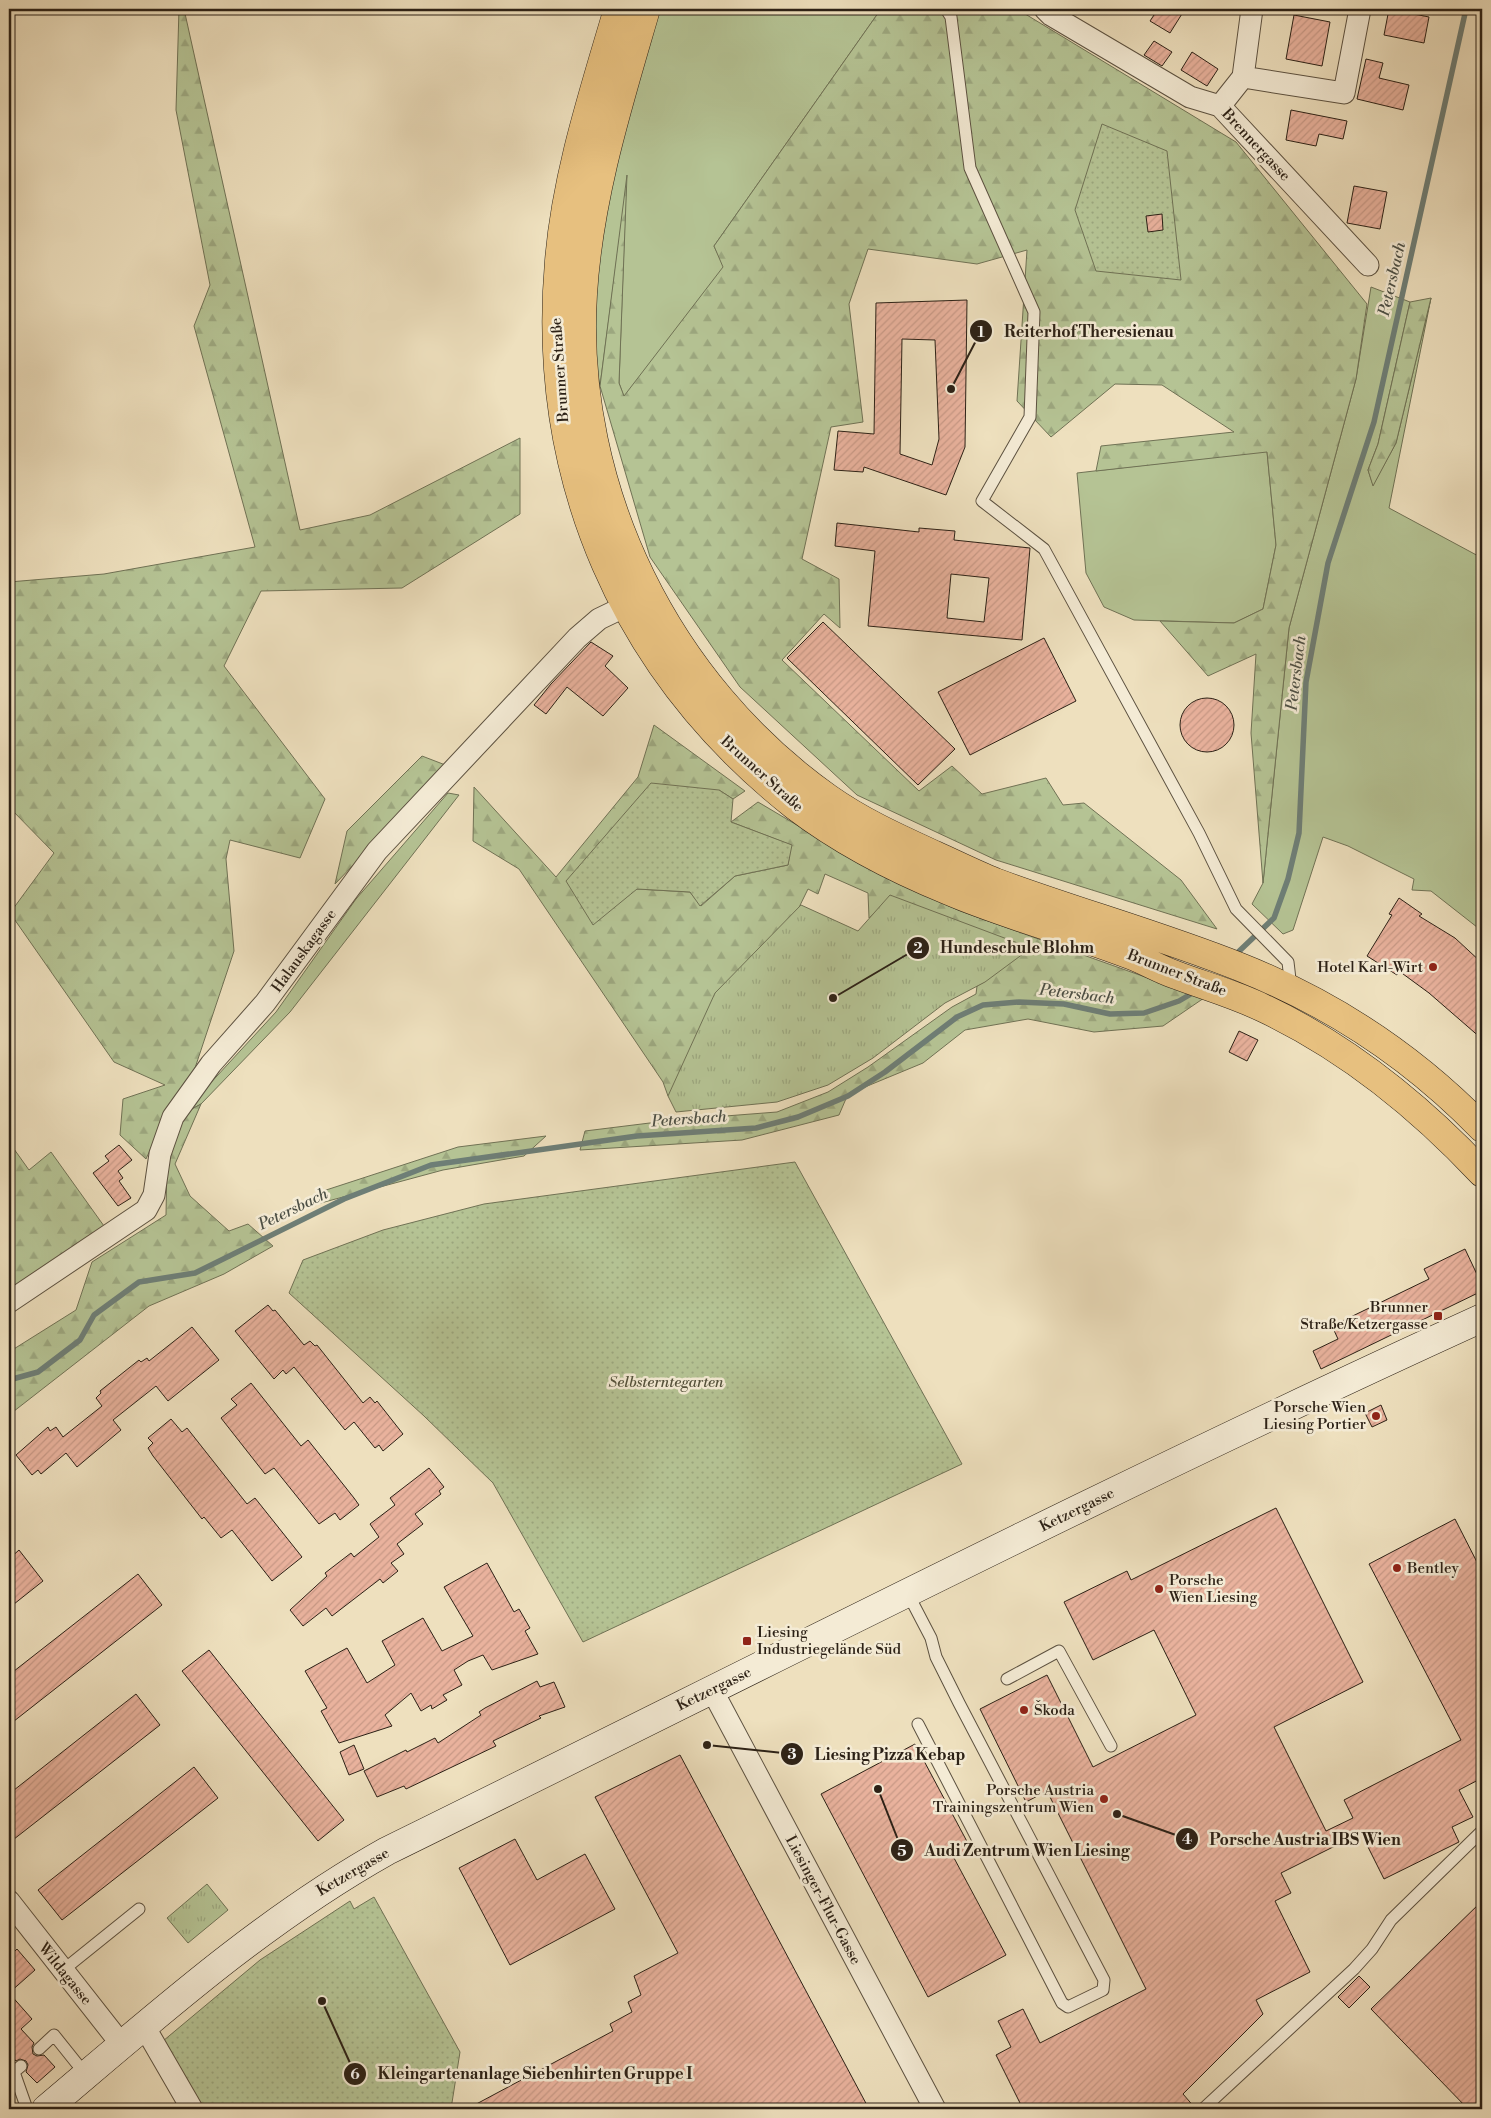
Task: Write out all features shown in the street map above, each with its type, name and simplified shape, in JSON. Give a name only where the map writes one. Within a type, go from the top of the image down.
[{"type":"main road","name":"Brunner Straße","points":[[618,9],[583,132],[568,200],[559,258],[556,310],[557,370],[563,426],[577,484],[592,534],[626,606],[662,666],[696,713],[747,765],[805,813],[881,860],[988,907],[1131,956],[1175,975],[1221,990],[1265,1009],[1310,1032],[1358,1063],[1427,1119],[1482,1173]]},
{"type":"main road","name":"Brunner Straße","points":[[646,9],[610,134],[596,194],[588,240],[583,296],[585,390],[592,431],[610,502],[623,537],[641,578],[681,649],[710,688],[746,727],[786,765],[828,798],[876,828],[992,881],[1244,968],[1291,990],[1347,1019],[1389,1047],[1447,1094],[1482,1128]]},
{"type":"main road","name":"Ketzergasse","points":[[46,2109],[144,2026],[265,1929],[342,1876],[387,1851],[907,1592],[1332,1387],[1482,1318]]},
{"type":"street","name":"Brennergasse","points":[[1045,9],[1051,15],[1190,97],[1220,106],[1368,265]]},
{"type":"street","points":[[1220,106],[1243,77],[1252,9]]},
{"type":"street","points":[[1243,77],[1344,93],[1360,9]]},
{"type":"street","name":"Halauskagasse","points":[[9,1302],[146,1210],[154,1196],[160,1154],[178,1109],[211,1064],[265,1003],[377,851],[577,638],[599,619],[626,606]]},
{"type":"street","name":"Liesinger-Flur-Gasse","points":[[712,1690],[935,2109]]},
{"type":"street","name":"Wildagasse","points":[[9,1901],[62,1971],[122,2045]]},
{"type":"street","points":[[144,2026],[192,2109]]},
{"type":"lane","points":[[946,9],[951,17],[970,168],[1034,312],[1030,417],[982,501],[1044,549],[1199,833],[1236,909],[1288,962],[1291,990]]},
{"type":"lane","points":[[907,1592],[931,1638],[936,1657],[959,1703],[1104,1980],[1103,1990],[1068,2007],[1062,2003],[918,1724]]},
{"type":"lane","points":[[1007,1679],[1059,1651],[1111,1746]]},
{"type":"lane","points":[[1203,2109],[1354,1969],[1372,1949],[1390,1920],[1482,1831]]},
{"type":"lane","points":[[62,1971],[139,1909]]},
{"type":"lane","points":[[39,2049],[54,2035],[86,2075]]},
{"type":"lane","points":[[20,2066],[14,2072],[27,2109]]},
{"type":"green space","points":[[179,9],[184,9],[300,530],[370,515],[520,438],[520,514],[402,588],[261,591],[224,666],[325,799],[300,858],[230,840],[226,859],[234,951],[194,1071],[168,1110],[146,1159],[120,1135],[123,1099],[165,1085],[114,1062],[10,913],[54,853],[9,807],[9,582],[104,574],[255,547],[194,326],[210,285],[176,110]]},
{"type":"green space","points":[[660,9],[881,9],[714,246],[724,267],[624,397],[619,383],[626,189],[600,386],[594,355],[597,272],[615,160]]},
{"type":"green space","points":[[881,9],[1017,9],[1236,142],[1367,304],[1356,379],[1289,628],[1263,883],[1251,733],[1256,654],[1208,676],[1160,621],[1234,623],[1263,609],[1276,545],[1267,452],[1096,471],[1101,446],[1234,432],[1162,385],[1115,384],[1051,437],[1017,401],[1027,250],[977,264],[868,249],[849,304],[863,422],[831,427],[802,559],[839,579],[840,628],[824,614],[782,660],[919,791],[952,766],[982,794],[1046,778],[1063,805],[1084,803],[1181,880],[1217,929],[996,860],[857,795],[740,687],[650,557],[600,386],[627,175],[619,383],[624,396],[723,267],[714,246]]},
{"type":"green space","points":[[1102,124],[1167,151],[1181,280],[1096,271],[1075,210]]},
{"type":"green space","points":[[1371,287],[1410,302],[1378,444],[1368,470],[1373,485],[1396,443],[1431,298],[1389,508],[1482,558],[1482,931],[1431,891],[1412,890],[1414,879],[1348,846],[1323,837],[1293,930],[1283,934],[1252,904],[1263,883],[1289,628],[1356,379]]},
{"type":"green space","points":[[1431,298],[1396,443],[1373,486],[1368,470],[1378,444],[1410,302]]},
{"type":"green space","points":[[1267,451],[1276,545],[1263,609],[1234,623],[1134,620],[1104,607],[1086,573],[1077,473]]},
{"type":"green space","points":[[654,725],[745,791],[733,799],[719,790],[637,889],[690,892],[701,906],[735,876],[788,865],[791,845],[731,822],[758,802],[881,875],[960,911],[1204,998],[1163,1026],[1094,1032],[1028,1019],[965,1030],[923,1063],[848,1094],[839,1115],[742,1140],[580,1150],[585,1131],[674,1120],[777,1112],[828,1092],[868,1067],[952,1007],[976,994],[977,986],[984,982],[882,906],[869,918],[868,893],[825,874],[818,894],[808,889],[721,1067],[668,1096],[663,1082],[519,869],[473,841],[474,787],[556,877],[638,777]]},
{"type":"green space","points":[[422,756],[448,766],[335,884],[347,831]]},
{"type":"green space","points":[[651,783],[719,790],[733,799],[731,822],[792,845],[788,865],[735,876],[700,906],[690,892],[637,889],[593,925],[566,881]]},
{"type":"green space","points":[[448,793],[459,795],[290,1012],[201,1104],[181,1115],[276,1012],[356,899]]},
{"type":"green space","points":[[890,895],[1031,948],[985,982],[945,1003],[873,1058],[828,1085],[777,1102],[676,1112],[668,1096],[715,993],[801,905],[858,931]]},
{"type":"green space","points":[[201,1104],[175,1164],[190,1196],[229,1231],[248,1224],[273,1246],[224,1274],[149,1306],[9,1415],[9,1352],[76,1310],[92,1262],[166,1215],[167,1160],[181,1115]]},
{"type":"green space","points":[[546,1136],[524,1156],[443,1170],[317,1204],[320,1192],[458,1147]]},
{"type":"green space","points":[[9,1142],[29,1170],[51,1152],[104,1226],[9,1290]]},
{"type":"green space","name":"Selbsterntegarten","points":[[795,1162],[962,1464],[583,1642],[493,1483],[424,1416],[289,1293],[303,1260],[383,1230],[484,1204]]},
{"type":"green space","points":[[207,1884],[228,1910],[188,1943],[167,1918]]},
{"type":"green space","points":[[374,1897],[460,2052],[451,2109],[202,2109],[163,2041],[260,1960],[350,1901],[354,1909]]},
{"type":"building","points":[[1158,9],[1185,9],[1170,33],[1150,21]]},
{"type":"building","points":[[1389,9],[1429,17],[1424,43],[1384,35]]},
{"type":"building","points":[[1294,15],[1330,22],[1322,66],[1286,59]]},
{"type":"building","points":[[1154,41],[1172,52],[1162,66],[1144,55]]},
{"type":"building","points":[[1192,52],[1218,69],[1207,86],[1181,70]]},
{"type":"building","points":[[1366,59],[1383,63],[1379,78],[1409,85],[1403,110],[1357,99]]},
{"type":"building","points":[[1291,110],[1347,121],[1343,139],[1319,134],[1316,146],[1286,140]]},
{"type":"building","points":[[1354,186],[1387,192],[1380,229],[1347,223]]},
{"type":"building","points":[[1162,214],[1163,230],[1148,232],[1146,216]]},
{"type":"building","points":[[967,300],[965,447],[946,495],[864,467],[863,472],[834,470],[838,431],[874,434],[876,303]],"holes":[[[902,339],[935,340],[939,439],[932,465],[900,454]]]},
{"type":"building","points":[[837,523],[919,532],[919,528],[955,531],[954,540],[1030,548],[1022,640],[868,626],[875,551],[835,546]],"holes":[[[951,574],[989,578],[984,622],[947,618]]]},
{"type":"building","points":[[823,622],[955,749],[918,785],[787,658]]},
{"type":"building","points":[[1044,638],[1076,701],[970,755],[938,692]]},
{"type":"building","points":[[591,642],[613,656],[605,666],[628,688],[603,716],[567,687],[546,714],[534,705],[551,684]]},
{"type":"building","points":[[1207,698],[1217,700],[1226,706],[1232,715],[1234,725],[1232,735],[1226,744],[1217,750],[1207,752],[1197,750],[1188,744],[1182,735],[1180,725],[1182,715],[1188,706],[1197,700]]},
{"type":"building","name":"Hotel Karl-Wirt","points":[[1399,898],[1422,914],[1419,916],[1455,938],[1482,963],[1482,1039],[1429,993],[1399,971],[1397,975],[1367,956],[1392,915],[1389,914]]},
{"type":"building","points":[[1239,1031],[1258,1040],[1247,1061],[1229,1052]]},
{"type":"building","points":[[119,1145],[132,1160],[118,1171],[123,1178],[119,1181],[131,1198],[118,1206],[93,1173],[109,1161],[105,1156]]},
{"type":"building","points":[[1465,1249],[1482,1285],[1482,1291],[1321,1369],[1313,1351],[1338,1339],[1332,1326],[1429,1279],[1424,1269]]},
{"type":"building","points":[[268,1305],[273,1311],[275,1310],[304,1345],[310,1341],[315,1346],[317,1345],[363,1403],[370,1397],[375,1403],[377,1401],[403,1434],[383,1451],[379,1445],[375,1448],[354,1422],[345,1430],[294,1367],[286,1374],[283,1370],[274,1379],[235,1331]]},
{"type":"building","points":[[192,1327],[219,1360],[168,1401],[156,1386],[113,1420],[121,1430],[77,1467],[66,1453],[41,1474],[38,1470],[32,1475],[16,1455],[48,1427],[50,1431],[56,1427],[63,1437],[102,1406],[96,1398],[101,1393],[100,1391],[139,1360],[141,1362],[147,1358],[149,1361]]},
{"type":"building","points":[[251,1383],[301,1446],[308,1440],[359,1505],[340,1520],[335,1513],[319,1524],[274,1468],[265,1474],[221,1418],[237,1405],[231,1399]]},
{"type":"building","name":"Porsche Wien Liesing Portier","points":[[1381,1405],[1387,1420],[1372,1427],[1365,1413]]},
{"type":"building","points":[[171,1419],[182,1432],[187,1428],[247,1504],[255,1498],[302,1557],[272,1581],[232,1530],[221,1538],[204,1517],[202,1519],[148,1448],[153,1443],[148,1438]]},
{"type":"building","points":[[429,1468],[444,1487],[439,1491],[441,1494],[415,1514],[423,1524],[397,1544],[404,1554],[391,1563],[398,1571],[383,1583],[380,1579],[332,1616],[326,1608],[303,1626],[290,1610],[327,1576],[325,1573],[351,1553],[354,1557],[379,1537],[370,1524],[395,1505],[390,1498]]},
{"type":"building","points":[[1276,1508],[1363,1682],[1274,1727],[1326,1831],[1353,1818],[1344,1800],[1461,1740],[1369,1564],[1455,1519],[1482,1572],[1482,1778],[1459,1790],[1473,1817],[1452,1827],[1459,1842],[1384,1879],[1361,1833],[1281,1873],[1291,1893],[1275,1901],[1310,1972],[1256,2000],[1263,2014],[1183,2094],[1196,2109],[1023,2109],[996,2055],[1011,2047],[998,2021],[1023,2009],[1040,2043],[1146,1989],[1047,1791],[1026,1802],[980,1709],[1047,1675],[1093,1767],[1196,1715],[1154,1630],[1093,1660],[1064,1602],[1127,1571],[1131,1580]]},
{"type":"building","points":[[19,1550],[43,1581],[9,1608],[9,1559]]},
{"type":"building","points":[[487,1563],[514,1612],[519,1609],[530,1628],[525,1631],[538,1654],[492,1670],[483,1655],[468,1661],[454,1670],[462,1685],[443,1695],[447,1700],[432,1709],[431,1705],[421,1711],[411,1693],[385,1715],[392,1726],[339,1743],[321,1711],[327,1708],[305,1671],[347,1648],[367,1683],[395,1665],[382,1641],[423,1618],[442,1651],[473,1636],[444,1587]]},
{"type":"building","points":[[138,1574],[162,1605],[9,1725],[9,1675]]},
{"type":"building","points":[[209,1650],[344,1820],[318,1841],[182,1671]]},
{"type":"building","points":[[537,1681],[540,1687],[554,1682],[565,1707],[539,1716],[541,1718],[493,1741],[496,1746],[406,1789],[404,1786],[377,1797],[364,1771],[435,1738],[438,1743],[481,1715],[479,1712],[485,1708]]},
{"type":"building","points":[[136,1694],[160,1725],[9,1843],[9,1794]]},
{"type":"building","points":[[915,1744],[971,1849],[954,1858],[1006,1955],[928,1997],[821,1794]]},
{"type":"building","points":[[354,1745],[364,1769],[349,1775],[340,1752]]},
{"type":"building","points":[[680,1755],[869,2109],[467,2109],[613,2031],[610,2024],[632,2012],[628,2002],[641,1995],[634,1976],[678,1953],[595,1797]]},
{"type":"building","points":[[194,1767],[218,1798],[62,1920],[38,1890]]},
{"type":"building","points":[[515,1839],[537,1880],[585,1854],[615,1909],[510,1965],[459,1868]]},
{"type":"building","points":[[1482,1901],[1482,2100],[1472,2109],[1468,2109],[1371,2009]]},
{"type":"building","points":[[17,1949],[35,1970],[9,1993],[9,1957]]},
{"type":"building","points":[[1359,1976],[1370,1987],[1349,2008],[1338,1997]]},
{"type":"building","points":[[9,1993],[32,2019],[21,2029],[34,2043],[32,2047],[33,2054],[37,2056],[44,2055],[55,2067],[37,2083],[26,2072],[28,2065],[26,2061],[20,2059],[16,2061],[9,2053]]},
{"type":"waterway","name":"Petersbach","points":[[1234,956],[1274,918],[1288,879],[1299,833],[1306,682],[1328,563],[1374,422],[1466,9]]},
{"type":"waterway","name":"Petersbach","points":[[9,1380],[38,1372],[80,1340],[94,1315],[139,1282],[195,1273],[344,1199],[431,1165],[637,1136],[756,1128],[798,1117],[848,1096],[885,1072],[957,1017],[983,1005],[1019,1002],[1064,1004],[1110,1014],[1144,1013],[1179,1001],[1196,991]]},
{"type":"place","name":"Reiterhof Theresienau","points":[[951,389]]},
{"type":"place","name":"Hotel Karl-Wirt","points":[[1433,967]]},
{"type":"place","name":"Hundeschule Blohm","points":[[833,998]]},
{"type":"place","name":"Brunner Straße/Ketzergasse","points":[[1438,1316]]},
{"type":"place","name":"Porsche Wien Liesing Portier","points":[[1376,1416]]},
{"type":"place","name":"Bentley","points":[[1397,1568]]},
{"type":"place","name":"Porsche Wien Liesing","points":[[1159,1589]]},
{"type":"place","name":"Liesing Industriegelände Süd","points":[[747,1641]]},
{"type":"place","name":"Škoda","points":[[1024,1710]]},
{"type":"place","name":"Liesing Pizza Kebap","points":[[707,1745]]},
{"type":"place","name":"Audi Zentrum Wien Liesing","points":[[878,1789]]},
{"type":"place","name":"Porsche Austria Trainingszentrum Wien","points":[[1104,1799]]},
{"type":"place","name":"Porsche Austria IBS Wien","points":[[1117,1814]]},
{"type":"place","name":"Kleingartenanlage Siebenhirten Gruppe I","points":[[322,2001]]}]
